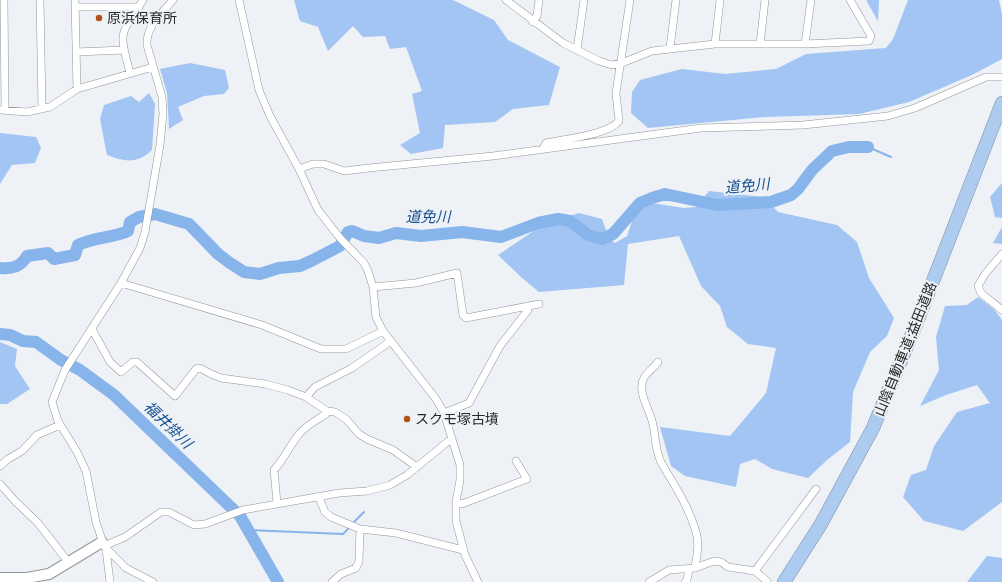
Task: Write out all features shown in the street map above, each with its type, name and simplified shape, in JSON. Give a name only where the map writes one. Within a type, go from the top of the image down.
[{"type":"highway","name":"山陰自動車道;益田道路","points":[[784,582],[821,524],[873,428],[919,317],[1002,103]]},
{"type":"street","points":[[4,0],[3,110],[27,112],[50,107],[77,89],[153,67]]},
{"type":"street","points":[[40,0],[42,109]]},
{"type":"street","points":[[130,73],[124,50],[122,33],[127,22],[143,0]]},
{"type":"street","points":[[110,582],[104,546],[86,472],[60,425],[54,412],[52,402],[65,370],[121,284],[144,238],[160,145],[163,114],[162,97],[147,45],[146,36],[155,20],[173,0]]},
{"type":"street","points":[[240,0],[264,103],[299,169],[318,210],[364,263],[373,287],[376,316],[383,331],[436,398],[444,413],[460,465],[460,480],[456,502],[456,521],[463,550],[478,582]]},
{"type":"street","points":[[506,0],[563,44],[612,65],[622,63],[652,51],[670,48],[715,44],[805,44],[869,41],[871,36],[850,0]]},
{"type":"street","points":[[533,22],[537,16],[539,0]]},
{"type":"street","points":[[577,50],[584,0]]},
{"type":"street","points":[[543,149],[546,143],[614,127],[619,121],[616,93],[622,63],[630,0]]},
{"type":"street","points":[[670,48],[676,0]]},
{"type":"street","points":[[715,44],[720,0]]},
{"type":"street","points":[[760,44],[765,0]]},
{"type":"street","points":[[805,44],[811,0]]},
{"type":"street","points":[[77,89],[75,3],[139,7]]},
{"type":"street","points":[[76,52],[124,50]]},
{"type":"street","points":[[299,169],[313,164],[324,164],[344,170],[543,149],[701,128],[803,125],[888,116],[915,108],[986,77],[1002,77]]},
{"type":"street","points":[[1002,254],[985,274],[978,286],[981,293],[1002,310]]},
{"type":"street","points":[[373,287],[416,283],[457,273],[463,315],[466,318],[539,304]]},
{"type":"street","points":[[121,284],[262,325],[321,349],[346,349],[383,331]]},
{"type":"street","points":[[444,413],[469,403],[500,346],[528,310],[527,306]]},
{"type":"street","points":[[92,329],[110,362],[121,372],[132,362],[137,362],[175,396],[196,369],[200,368],[221,378],[265,384],[288,390],[306,397],[327,411],[335,412],[346,419],[359,434],[367,440],[393,450],[417,467]]},
{"type":"street","points":[[306,397],[315,386],[352,368],[390,341]]},
{"type":"street","points":[[658,362],[644,378],[642,387],[644,398],[653,424],[656,446],[661,463],[670,475],[695,528],[698,539],[692,569],[685,582]]},
{"type":"street","points":[[278,503],[274,470],[300,433],[326,414],[327,411]]},
{"type":"street","points":[[0,466],[8,459],[22,451],[37,435],[60,425]]},
{"type":"street","points":[[0,578],[27,578],[49,574],[125,537],[161,512],[169,512],[185,522],[194,525],[242,510],[278,503],[319,498],[339,493],[367,491],[390,485],[417,467],[451,439]]},
{"type":"street","points":[[456,502],[462,504],[527,479],[516,461]]},
{"type":"street","points":[[0,484],[38,523],[69,563]]},
{"type":"street","points":[[755,571],[816,489]]},
{"type":"street","points":[[319,498],[325,512],[331,517],[360,528],[396,533],[463,550]]},
{"type":"street","points":[[332,582],[340,574],[356,568],[359,561],[360,528]]},
{"type":"street","points":[[104,546],[126,568],[153,582]]},
{"type":"street","points":[[649,582],[669,570],[679,568],[692,569],[714,561],[721,562],[728,567],[755,571],[767,581]]},
{"type":"shaded area","points":[[294,0],[453,0],[494,20],[508,40],[560,67],[549,105],[513,109],[495,122],[445,125],[443,148],[411,154],[400,145],[420,133],[412,94],[422,91],[406,47],[390,49],[385,36],[363,37],[353,26],[328,51],[318,27],[300,21]]},
{"type":"shaded area","points":[[866,0],[879,0],[878,21]]},
{"type":"shaded area","points":[[908,0],[999,0],[1002,14],[1002,59],[972,75],[909,102],[859,114],[765,117],[648,128],[631,113],[632,92],[640,80],[682,69],[725,74],[776,69],[806,54],[886,48],[893,39]]},
{"type":"shaded area","points":[[190,63],[225,70],[229,88],[224,94],[204,96],[178,107],[183,120],[169,129],[167,93],[160,69]]},
{"type":"shaded area","points":[[149,93],[155,104],[152,150],[147,155],[136,160],[125,160],[107,155],[100,119],[104,105],[131,96],[139,102]]},
{"type":"shaded area","points":[[0,133],[36,137],[41,148],[35,163],[12,165],[0,184]]},
{"type":"shaded area","points":[[1002,183],[1002,218],[995,217],[990,197]]},
{"type":"shaded area","points":[[709,191],[764,197],[778,212],[837,225],[857,242],[869,278],[894,318],[887,336],[870,352],[853,392],[850,442],[827,460],[808,478],[772,469],[755,459],[740,464],[736,487],[685,476],[671,466],[660,427],[730,436],[766,393],[776,348],[748,344],[727,327],[720,306],[701,286],[679,236],[628,244],[624,285],[539,292],[498,255],[544,224],[579,213],[602,219],[609,238],[615,243],[627,236],[634,215],[651,203],[684,208],[696,207]]},
{"type":"shaded area","points":[[1002,227],[1002,244],[993,243]]},
{"type":"shaded area","points":[[978,297],[994,309],[1002,320],[1002,502],[963,531],[924,521],[903,497],[911,475],[926,470],[934,446],[957,412],[990,403],[977,385],[946,395],[920,406],[939,370],[936,337],[945,306],[967,305]]},
{"type":"shaded area","points":[[0,342],[17,349],[15,366],[30,389],[7,404],[0,404]]},
{"type":"shaded area","points":[[987,556],[1002,558],[1002,582],[967,582]]},
{"type":"waterway","name":"道免川","points":[[0,268],[8,268],[19,265],[27,256],[48,253],[54,259],[75,255],[78,245],[91,240],[128,231],[130,222],[139,217],[155,214],[189,224],[218,254],[230,263],[244,272],[260,274],[279,268],[300,266],[313,260],[340,246],[348,232],[352,231],[364,236],[379,238],[396,233],[421,236],[462,232],[501,237],[538,223],[558,219],[570,221],[588,235],[602,239],[613,234],[640,203],[652,198],[665,194],[717,205],[771,202],[791,195],[798,189],[812,170],[832,151],[849,147],[868,147]]},
{"type":"waterway","points":[[868,147],[891,157]]},
{"type":"waterway","name":"福井掛川","points":[[0,334],[10,335],[23,341],[36,342],[61,360],[80,370],[114,395],[240,516],[278,582]]},
{"type":"waterway","points":[[353,523],[364,512]]},
{"type":"waterway","points":[[249,530],[343,534],[350,527]]},
{"type":"place","name":"原浜保育所","points":[[99,18]]},
{"type":"place","name":"スクモ塚古墳","points":[[407,419]]}]
